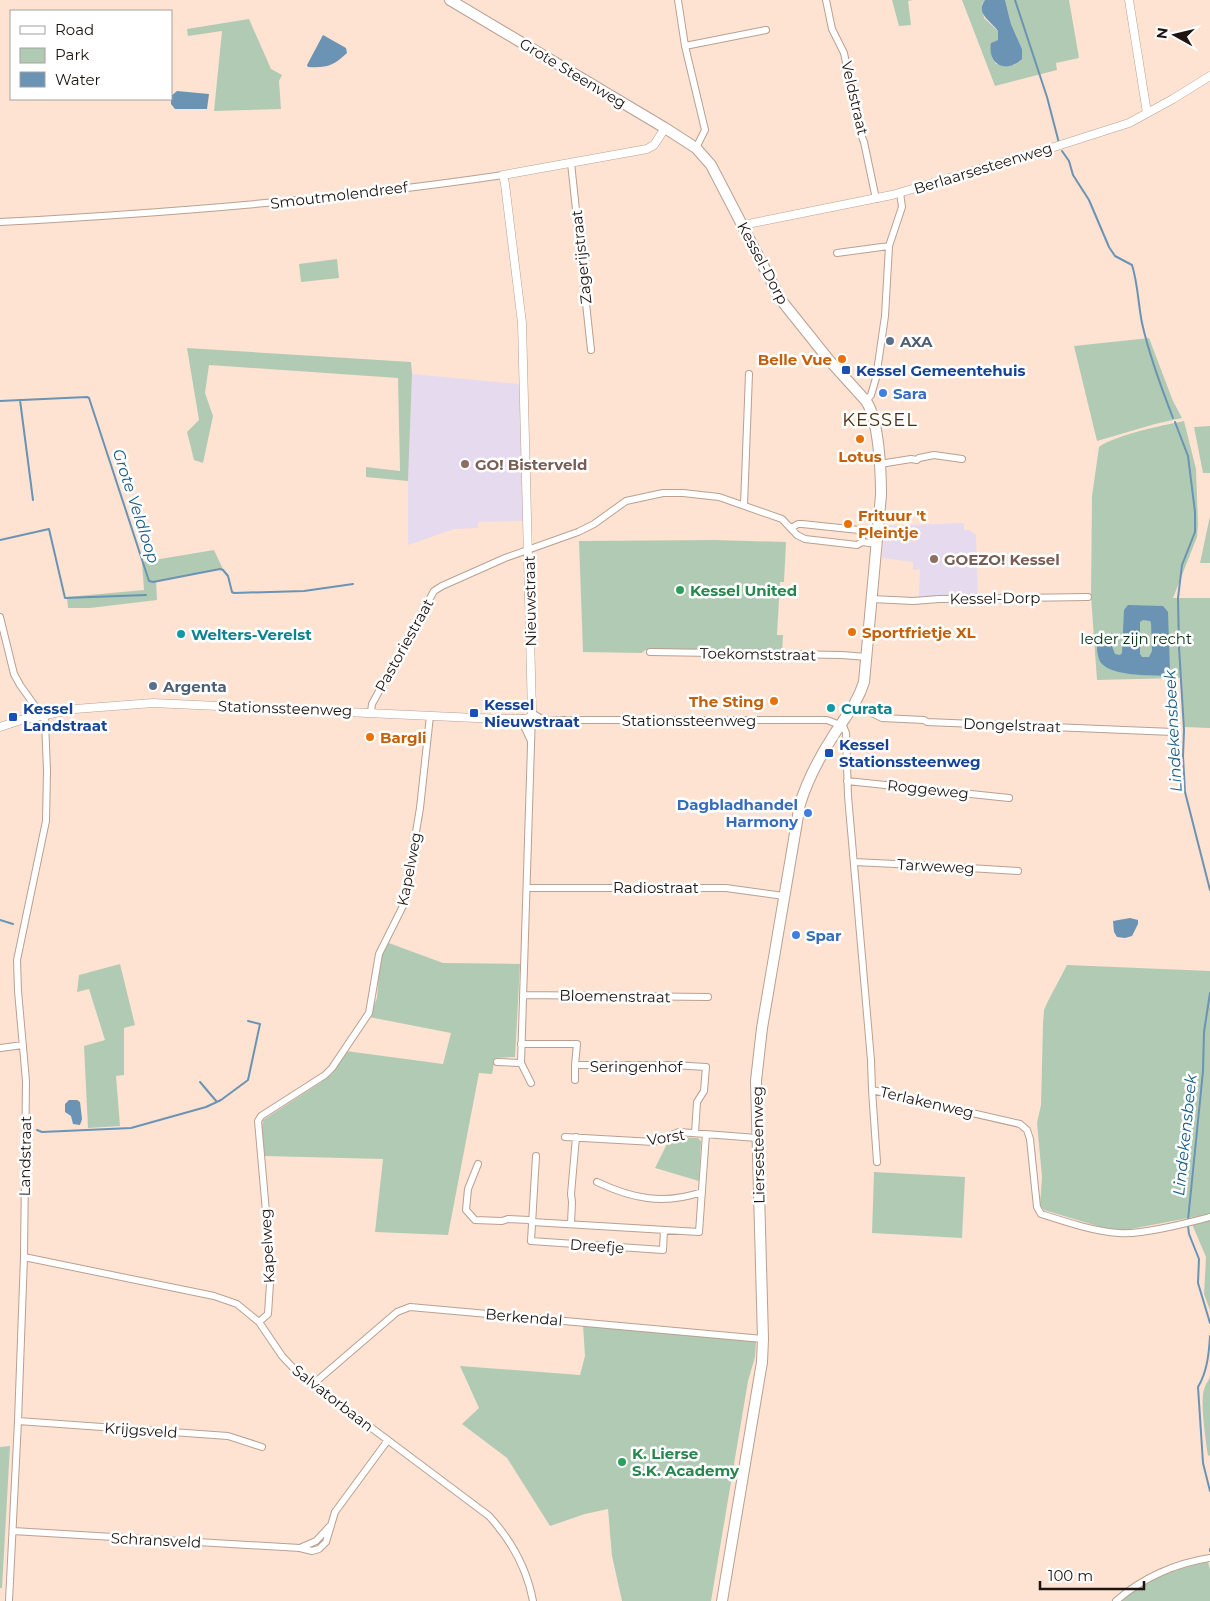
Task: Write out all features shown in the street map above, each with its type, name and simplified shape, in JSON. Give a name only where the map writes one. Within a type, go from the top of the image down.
[{"type":"main road","name":"Grote Steenweg","points":[[450,0],[696,148]]},
{"type":"main road","name":"Kessel-Dorp","points":[[696,148],[712,165],[781,300],[829,360],[866,401],[872,413],[880,464],[881,495],[864,682],[855,705]]},
{"type":"main road","name":"Liersesteenweg","points":[[722,1601],[762,1362],[756,1081],[758,1057],[800,804],[816,764],[855,705]]},
{"type":"street","points":[[678,0],[685,46],[704,130],[696,148]]},
{"type":"street","name":"Veldstraat","points":[[826,0],[832,29],[844,53],[876,199]]},
{"type":"street","points":[[1129,0],[1147,114]]},
{"type":"street","points":[[685,46],[766,30]]},
{"type":"street","name":"Berlaarsesteenweg","points":[[743,225],[900,193],[1129,123],[1210,76]]},
{"type":"street","name":"Smoutmolendreef","points":[[0,222],[147,214],[301,201],[503,175],[647,148],[654,145],[665,128]]},
{"type":"street","name":"Zagerijstraat","points":[[571,163],[591,350]]},
{"type":"street","name":"Nieuwstraat","points":[[503,175],[506,184],[522,323],[532,713],[522,1044]]},
{"type":"street","points":[[866,401],[872,391],[883,329],[889,246],[902,207],[900,193]]},
{"type":"street","points":[[837,253],[889,246]]},
{"type":"street","points":[[744,505],[749,374]]},
{"type":"street","points":[[880,464],[911,459],[918,460],[919,458],[934,456],[962,459]]},
{"type":"street","name":"Pastoriestraat","points":[[371,712],[372,704],[434,591],[469,573],[528,549],[578,532],[594,524],[620,504],[663,492],[710,495],[782,519],[792,528]]},
{"type":"street","points":[[862,542],[862,534],[859,530],[802,524],[792,528],[805,539],[857,545],[862,542],[877,544]]},
{"type":"street","name":"Kessel-Dorp","points":[[872,599],[913,601],[933,599],[1088,597]]},
{"type":"street","points":[[0,617],[14,674],[42,716]]},
{"type":"street","name":"Toekomststraat","points":[[650,652],[867,657]]},
{"type":"street","name":"Stationssteenweg","points":[[0,727],[42,716],[91,707],[153,703],[430,716],[529,718],[532,713],[548,720],[827,720],[840,725]]},
{"type":"street","name":"Dongelstraat","points":[[855,705],[882,718],[924,720],[927,722],[1173,732]]},
{"type":"street","name":"Landstraat","points":[[9,1601],[24,1257],[26,1081],[17,960],[46,821],[47,736],[46,725],[42,716]]},
{"type":"street","name":"Kapelweg","points":[[259,1322],[268,1314],[271,1268],[258,1121],[261,1116],[325,1075],[369,1013],[379,954],[400,912],[406,894],[420,808],[430,716]]},
{"type":"street","points":[[512,718],[524,726],[532,743]]},
{"type":"street","name":"Terlakenweg","points":[[840,725],[846,733],[847,781],[872,1090],[1020,1124],[1027,1130],[1030,1139],[1037,1208],[1041,1214],[1066,1222],[1120,1234],[1210,1217]]},
{"type":"street","name":"Roggeweg","points":[[847,781],[1008,798]]},
{"type":"street","name":"Tarweweg","points":[[854,862],[1018,871]]},
{"type":"street","name":"Radiostraat","points":[[527,888],[726,888],[784,896]]},
{"type":"street","name":"Bloemenstraat","points":[[523,995],[708,997]]},
{"type":"street","points":[[522,1044],[521,1063],[531,1083]]},
{"type":"street","name":"Seringenhof","points":[[522,1044],[577,1044],[575,1065],[706,1067],[704,1091],[697,1102],[695,1133]]},
{"type":"street","points":[[0,1048],[23,1045]]},
{"type":"street","points":[[497,1062],[521,1063]]},
{"type":"street","points":[[575,1065],[575,1080]]},
{"type":"street","points":[[872,1090],[877,1162]]},
{"type":"street","name":"Vorst","points":[[565,1137],[654,1142],[679,1132],[757,1138]]},
{"type":"street","points":[[597,1182],[616,1191],[649,1199],[686,1197],[702,1192],[706,1134]]},
{"type":"street","points":[[571,1224],[571,1194],[576,1137]]},
{"type":"street","name":"Dreefje","points":[[536,1156],[531,1241],[663,1250],[664,1230]]},
{"type":"street","points":[[478,1164],[468,1189],[466,1210],[475,1220],[502,1221],[508,1218],[532,1222]]},
{"type":"street","name":"Dreefje","points":[[532,1222],[700,1232],[702,1192]]},
{"type":"street","name":"Salvatorbaan","points":[[24,1257],[214,1296],[237,1304],[259,1322],[282,1356],[297,1372],[472,1503],[501,1530],[524,1571],[533,1601]]},
{"type":"street","name":"Berkendal","points":[[312,1384],[397,1312],[410,1307],[763,1339]]},
{"type":"street","name":"Krijgsveld","points":[[18,1421],[228,1436],[262,1447]]},
{"type":"street","name":"Schransveld","points":[[13,1531],[300,1548],[312,1551],[319,1549],[326,1542],[334,1512],[388,1440]]},
{"type":"street","points":[[1116,1601],[1137,1584],[1154,1576],[1176,1566],[1210,1558]]},
{"type":"shaded area","name":"GO! Bisterveld","points":[[412,374],[519,384],[524,521],[478,522],[478,528],[454,529],[408,545]]},
{"type":"shaded area","name":"GOEZO! Kessel","points":[[964,523],[964,530],[969,530],[976,535],[978,596],[919,597],[920,569],[913,570],[913,562],[882,558],[885,526]]},
{"type":"green space","points":[[892,0],[913,0],[908,1],[911,25],[899,26]]},
{"type":"green space","points":[[962,0],[985,0],[982,4],[984,18],[998,31],[998,40],[994,42],[992,48],[993,58],[996,64],[1014,65],[1020,61],[1022,49],[1011,24],[1005,0],[1069,0],[1079,58],[1056,63],[1057,70],[995,86]]},
{"type":"green space","points":[[249,19],[271,69],[282,75],[279,81],[281,109],[214,111],[222,31],[188,36],[187,29]]},
{"type":"green space","points":[[337,259],[339,278],[301,282],[299,264]]},
{"type":"green space","points":[[1149,338],[1173,401],[1182,418],[1097,441],[1074,346]]},
{"type":"green space","points":[[187,348],[411,362],[408,481],[366,477],[366,467],[400,471],[398,378],[209,365],[205,393],[213,416],[203,463],[194,460],[187,432],[199,420]]},
{"type":"green space","name":"Ieder zijn recht","points":[[1184,421],[1196,469],[1198,524],[1197,537],[1173,598],[1210,598],[1210,728],[1184,727],[1180,678],[1097,680],[1091,596],[1092,496],[1099,447],[1128,434]]},
{"type":"green space","points":[[1210,426],[1210,473],[1203,473],[1194,427]]},
{"type":"green space","points":[[1210,516],[1210,563],[1200,563]]},
{"type":"green space","name":"Kessel United","points":[[715,540],[786,542],[784,582],[780,582],[777,635],[783,635],[782,653],[645,650],[642,653],[583,652],[579,541]]},
{"type":"green space","points":[[214,550],[223,569],[156,581],[157,600],[90,608],[68,608],[67,597],[144,590],[142,562]]},
{"type":"green space","points":[[386,942],[443,963],[520,964],[515,1057],[495,1058],[492,1074],[479,1073],[448,1235],[375,1232],[383,1159],[264,1156],[263,1120],[332,1074],[346,1051],[443,1064],[451,1033],[369,1017],[377,998],[380,962]]},
{"type":"green space","points":[[120,964],[135,1025],[124,1028],[124,1075],[116,1076],[120,1126],[88,1128],[84,1046],[105,1040],[89,989],[77,992],[79,975]]},
{"type":"green space","points":[[1067,965],[1210,971],[1210,1214],[1120,1231],[1044,1210],[1040,1205],[1042,1177],[1037,1123],[1041,1105],[1044,1010]]},
{"type":"green space","points":[[679,1137],[698,1138],[701,1141],[699,1181],[655,1168],[669,1140]]},
{"type":"green space","points":[[874,1172],[965,1177],[962,1238],[872,1233]]},
{"type":"green space","points":[[1210,1220],[1210,1310],[1204,1294],[1206,1257],[1192,1224]]},
{"type":"green space","name":"K. Lierse S.K. Academy","points":[[583,1325],[751,1340],[756,1342],[755,1357],[748,1381],[711,1601],[622,1601],[612,1556],[608,1509],[585,1514],[550,1526],[507,1458],[462,1424],[479,1408],[460,1366],[580,1375],[585,1356]]},
{"type":"green space","points":[[1210,1376],[1210,1455],[1208,1456],[1203,1393]]},
{"type":"green space","points":[[10,1446],[2,1588],[0,1588],[0,1447]]},
{"type":"green space","points":[[1208,1562],[1210,1569],[1210,1601],[1120,1601],[1140,1587],[1162,1576]]},
{"type":"water","points":[[985,0],[1005,0],[1011,24],[1022,49],[1022,59],[1016,64],[1010,66],[999,65],[992,57],[991,43],[998,40],[998,31],[983,13],[982,5]]},
{"type":"water","points":[[323,35],[346,48],[347,53],[338,61],[329,65],[308,67],[307,65]]},
{"type":"water","points":[[177,91],[209,94],[207,109],[175,109],[171,104],[172,95]]},
{"type":"water","points":[[1128,605],[1163,606],[1168,612],[1170,671],[1164,676],[1123,673],[1107,668],[1100,661],[1097,651],[1097,637],[1108,636],[1115,654],[1120,655],[1122,653],[1124,610]],"holes":[[[1143,620],[1150,621],[1152,651],[1149,657],[1142,657],[1140,654],[1140,622]]]},
{"type":"water","points":[[1130,918],[1138,920],[1132,936],[1125,938],[1117,937],[1114,932],[1113,921]]},
{"type":"water","points":[[69,1100],[80,1102],[82,1119],[80,1125],[73,1124],[71,1116],[65,1112],[65,1104]]},
{"type":"waterway","name":"Lindekensbeek","points":[[1015,0],[1047,97],[1059,143]]},
{"type":"waterway","name":"Lindekensbeek","points":[[1062,151],[1069,161],[1073,175],[1089,200],[1109,247],[1115,256],[1132,265],[1145,335],[1173,418]]},
{"type":"waterway","name":"Grote Veldloop","points":[[0,401],[89,398],[149,581],[153,582],[220,569],[228,576],[232,592],[234,593],[304,591],[353,584]]},
{"type":"waterway","points":[[20,400],[33,500]]},
{"type":"waterway","name":"Lindekensbeek","points":[[1175,422],[1188,456],[1195,512],[1195,532],[1182,565],[1178,598],[1185,792],[1210,890]]},
{"type":"waterway","points":[[0,540],[49,529],[65,598],[146,595]]},
{"type":"waterway","points":[[0,920],[13,924]]},
{"type":"waterway","name":"Lindekensbeek","points":[[1188,1220],[1203,1071],[1204,1032],[1210,993]]},
{"type":"waterway","points":[[37,1130],[42,1132],[131,1128],[206,1107],[221,1100],[248,1080],[260,1024],[248,1021]]},
{"type":"waterway","points":[[200,1082],[217,1102]]},
{"type":"waterway","name":"Lindekensbeek","points":[[1188,1226],[1189,1234],[1199,1259],[1198,1283],[1210,1323]]},
{"type":"waterway","name":"Lindekensbeek","points":[[1210,1336],[1207,1363],[1198,1387],[1203,1463],[1210,1491]]},
{"type":"place","name":"AXA","points":[[890,341]]},
{"type":"place","name":"Belle Vue","points":[[842,359]]},
{"type":"place","name":"Kessel Gemeentehuis","points":[[846,370]]},
{"type":"place","name":"Sara","points":[[883,393]]},
{"type":"place","name":"Lotus","points":[[860,439]]},
{"type":"place","name":"GO! Bisterveld","points":[[465,464]]},
{"type":"place","name":"Frituur 't Pleintje","points":[[848,524]]},
{"type":"place","name":"GOEZO! Kessel","points":[[934,559]]},
{"type":"place","name":"Kessel United","points":[[680,590]]},
{"type":"place","name":"Sportfrietje XL","points":[[852,632]]},
{"type":"place","name":"Welters-Verelst","points":[[181,634]]},
{"type":"place","name":"Argenta","points":[[153,686]]},
{"type":"place","name":"The Sting","points":[[774,701]]},
{"type":"place","name":"Curata","points":[[831,708]]},
{"type":"place","name":"Kessel Nieuwstraat","points":[[474,713]]},
{"type":"place","name":"Kessel Landstraat","points":[[13,717]]},
{"type":"place","name":"Bargli","points":[[370,737]]},
{"type":"place","name":"Kessel Stationssteenweg","points":[[829,753]]},
{"type":"place","name":"Dagbladhandel Harmony","points":[[808,813]]},
{"type":"place","name":"Spar","points":[[796,935]]},
{"type":"place","name":"K. Lierse S.K. Academy","points":[[622,1462]]},
{"type":"district","name":"KESSEL","points":[[880,420]]}]
